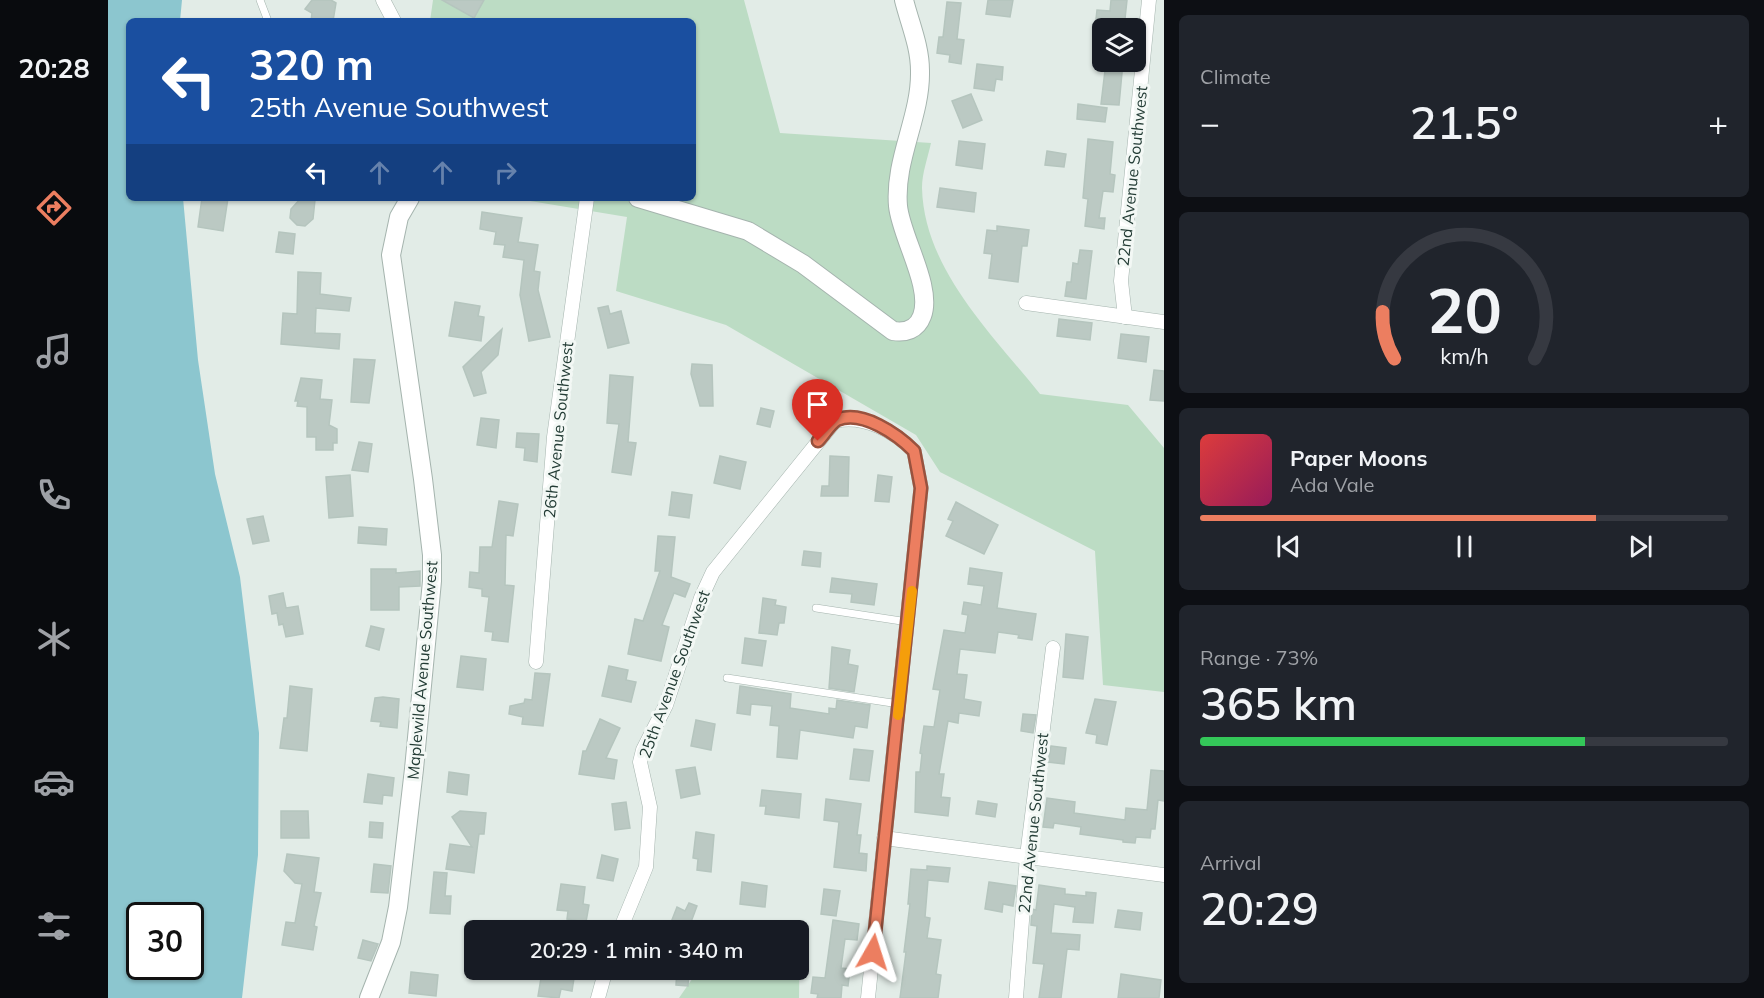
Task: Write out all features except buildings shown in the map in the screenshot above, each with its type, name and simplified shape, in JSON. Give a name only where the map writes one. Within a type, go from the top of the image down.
[{"type":"street","points":[[383,0],[392,18]]},
{"type":"street","points":[[648,201],[748,231],[803,264],[893,331],[904,333],[914,328],[922,317],[925,300],[898,208],[898,174],[917,100],[921,73],[919,52],[904,0]]},
{"type":"street","name":"22nd Avenue Southwest","points":[[1125,317],[1121,281],[1149,0]]},
{"type":"street","name":"Maplewild Avenue Southwest","points":[[369,998],[391,942],[398,907],[432,581],[432,555],[423,479],[391,255],[399,217],[408,201]]},
{"type":"street","name":"26th Avenue Southwest","points":[[536,662],[554,437],[587,201]]},
{"type":"street","points":[[1026,303],[1164,322]]},
{"type":"street","name":"25th Avenue Southwest","points":[[624,920],[646,867],[650,807],[640,762],[643,750],[666,705],[701,598],[713,572],[835,421],[855,418],[889,431],[908,445],[918,461],[921,488],[909,622]]},
{"type":"street","points":[[868,998],[909,622]]},
{"type":"street","name":"22nd Avenue Southwest","points":[[1016,998],[1028,856],[1053,648]]},
{"type":"street","points":[[884,838],[1164,875]]},
{"type":"street","points":[[598,998],[601,980]]},
{"type":"lane","points":[[260,0],[267,18]]},
{"type":"lane","points":[[816,608],[909,622]]},
{"type":"lane","points":[[727,678],[899,704]]},
{"type":"green space","points":[[433,0],[744,0],[780,133],[931,143],[922,182],[926,218],[935,246],[948,273],[982,324],[1040,394],[1128,405],[1164,448],[1164,692],[1103,685],[1095,551],[940,472],[916,435],[726,325],[616,291],[627,217],[530,201],[696,201],[696,18],[430,18]]},
{"type":"green space","points":[[691,980],[799,980],[799,998],[679,998]]},
{"type":"water","points":[[108,0],[182,0],[180,18],[126,18],[126,201],[183,201],[198,360],[215,474],[240,577],[259,733],[258,855],[242,998],[108,998]]},
{"type":"slow traffic","points":[[898,715],[912,591]]},
{"type":"route","points":[[818,441],[835,421],[844,418],[855,418],[889,431],[914,451],[918,461],[921,488],[918,539],[873,952]]}]
